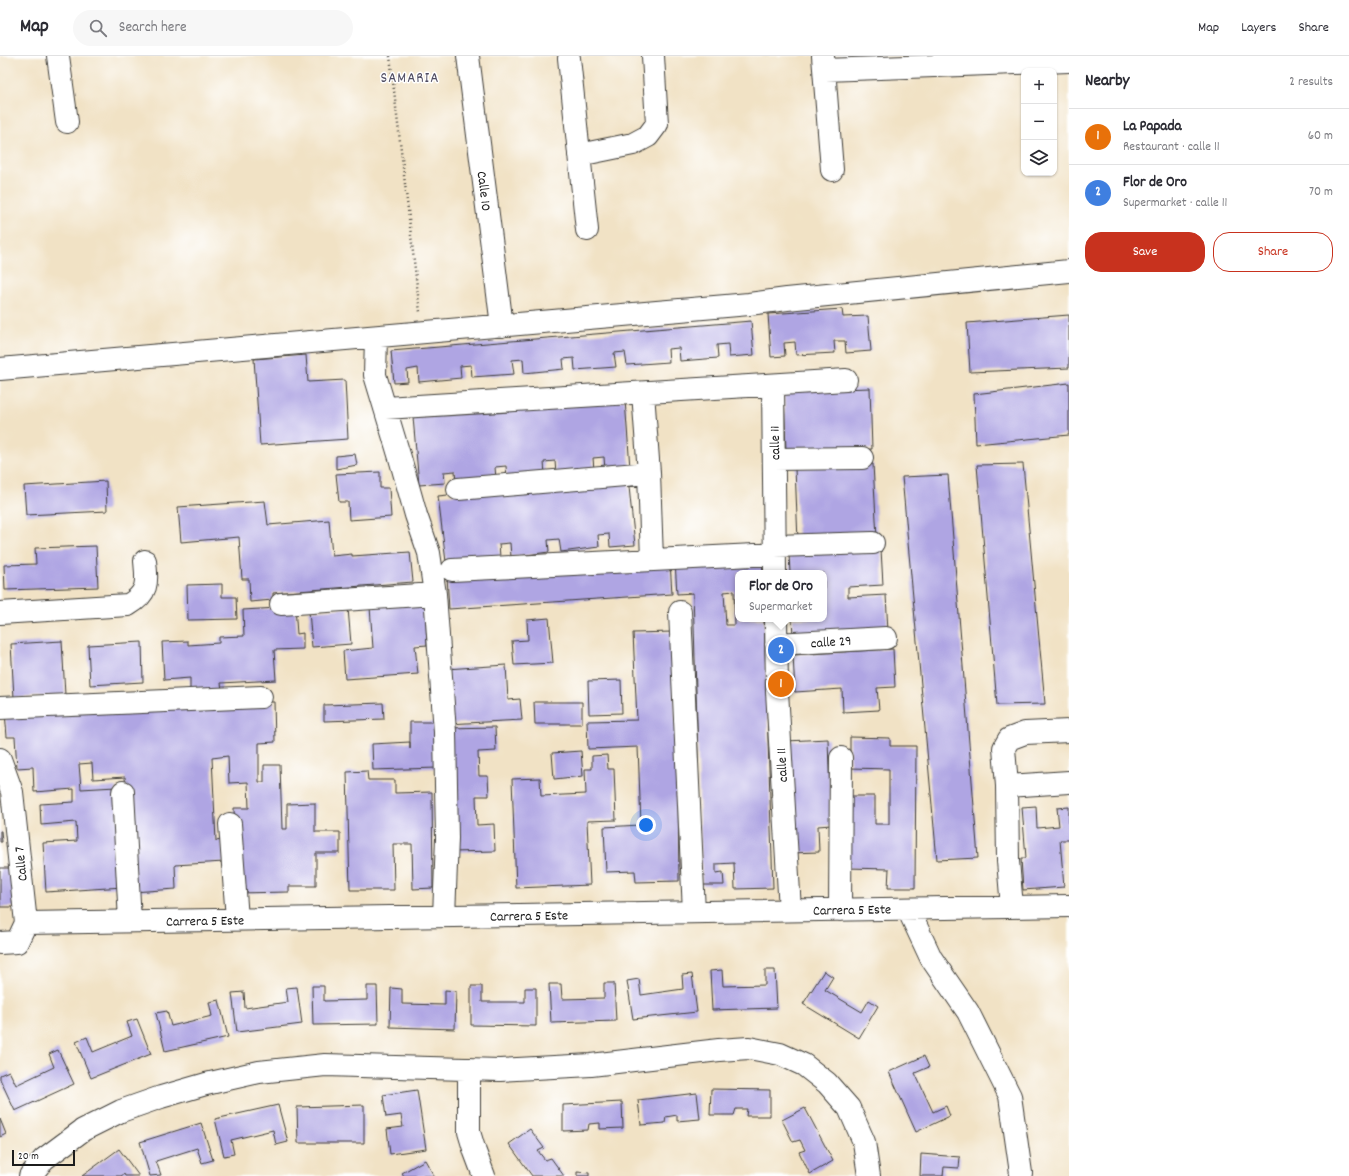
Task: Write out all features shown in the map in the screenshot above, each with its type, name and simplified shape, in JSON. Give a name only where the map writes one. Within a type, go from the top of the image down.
[{"type":"street","points":[[58,56],[67,122]]},
{"type":"street","name":"Calle 10","points":[[468,56],[502,326]]},
{"type":"street","points":[[579,155],[633,144],[648,136],[657,124],[653,56]]},
{"type":"street","points":[[569,58],[588,230]]},
{"type":"street","points":[[832,170],[824,63],[1069,61]]},
{"type":"street","points":[[0,369],[749,304],[1069,271]]},
{"type":"street","points":[[376,337],[375,375],[429,554],[435,594],[445,732],[447,838],[444,916]]},
{"type":"street","points":[[385,408],[846,380]]},
{"type":"street","name":"calle 11","points":[[773,385],[775,558]]},
{"type":"street","points":[[643,393],[649,473],[652,560]]},
{"type":"street","points":[[774,459],[862,458]]},
{"type":"street","points":[[458,488],[649,473]]},
{"type":"street","points":[[452,570],[652,560],[775,558],[873,542]]},
{"type":"street","points":[[0,613],[128,605],[136,601],[142,594],[147,584],[145,561]]},
{"type":"street","points":[[281,604],[435,594]]},
{"type":"street","points":[[680,612],[694,912]]},
{"type":"street","name":"calle 11","points":[[776,622],[777,691],[790,910]]},
{"type":"street","name":"calle 29","points":[[776,644],[886,638]]},
{"type":"street","points":[[0,708],[261,697]]},
{"type":"street","points":[[1012,906],[1008,861],[1007,786],[1004,748],[1009,738],[1025,733],[1069,731]]},
{"type":"street","points":[[840,910],[841,758]]},
{"type":"street","name":"Calle 7","points":[[0,759],[12,792],[26,923]]},
{"type":"street","points":[[1007,786],[1069,782]]},
{"type":"street","points":[[123,792],[130,921]]},
{"type":"street","points":[[230,824],[236,919]]},
{"type":"street","name":"Carrera 5 Este","points":[[26,923],[1069,906]]},
{"type":"street","points":[[908,908],[931,958],[968,1012],[1010,1096],[1021,1173],[1020,1176]]},
{"type":"street","points":[[0,943],[17,942],[26,923]]},
{"type":"street","points":[[30,1176],[44,1159],[83,1130],[121,1111],[161,1097],[206,1084],[259,1072],[325,1065],[500,1070],[591,1066],[719,1050],[749,1048],[780,1054],[804,1065],[827,1083],[849,1108],[864,1142],[868,1176]]},
{"type":"street","points":[[469,1069],[469,1132],[484,1176]]},
{"type":"path","points":[[390,56],[420,315]]},
{"type":"building","points":[[842,309],[843,317],[868,316],[871,351],[846,353],[845,341],[834,341],[835,353],[796,355],[795,342],[784,343],[785,356],[771,357],[768,314]]},
{"type":"building","points":[[1069,315],[1069,368],[970,372],[967,323]]},
{"type":"building","points":[[751,321],[754,355],[729,357],[728,344],[717,345],[718,358],[680,361],[679,348],[668,349],[669,362],[627,365],[625,352],[614,353],[616,367],[575,370],[574,358],[563,359],[564,369],[524,373],[523,359],[512,360],[514,374],[472,377],[471,365],[460,366],[461,378],[419,382],[418,368],[407,370],[408,382],[394,383],[391,351]]},
{"type":"building","points":[[306,355],[308,382],[345,380],[348,439],[260,445],[254,359]]},
{"type":"building","points":[[1069,383],[1069,435],[976,444],[974,394]]},
{"type":"building","points":[[870,388],[872,449],[786,452],[784,391]]},
{"type":"building","points":[[625,400],[630,468],[605,470],[604,457],[593,458],[594,470],[556,474],[555,461],[544,462],[545,475],[507,478],[506,466],[495,467],[496,479],[456,483],[455,471],[444,472],[445,483],[419,485],[413,417]]},
{"type":"building","points":[[355,454],[357,465],[336,469],[336,456]]},
{"type":"building","points":[[873,464],[877,538],[798,541],[795,468]]},
{"type":"building","points":[[1023,464],[1045,704],[997,705],[977,465]]},
{"type":"building","points":[[380,472],[380,488],[389,488],[391,517],[349,520],[348,502],[339,502],[336,474]]},
{"type":"building","points":[[948,475],[978,858],[937,860],[902,477]]},
{"type":"building","points":[[628,477],[635,545],[610,547],[609,534],[598,535],[599,547],[561,552],[559,539],[548,540],[549,552],[511,557],[510,543],[499,544],[500,557],[446,562],[438,496]]},
{"type":"building","points":[[106,481],[107,511],[26,515],[24,486]]},
{"type":"building","points":[[265,501],[268,525],[329,520],[332,556],[410,552],[413,582],[273,593],[273,600],[250,602],[249,579],[242,579],[239,537],[181,542],[178,507]]},
{"type":"building","points":[[96,546],[98,587],[5,590],[4,565],[36,564],[35,548]]},
{"type":"building","points":[[881,549],[883,585],[848,587],[848,597],[886,595],[888,631],[793,636],[792,622],[827,622],[827,570],[790,570],[789,553]]},
{"type":"building","points":[[762,558],[763,570],[735,570],[735,622],[764,622],[773,888],[735,889],[734,863],[716,864],[716,873],[723,872],[724,885],[702,885],[693,593],[677,594],[675,561]],"holes":[[[734,591],[735,625],[726,625],[724,592]]]},
{"type":"building","points":[[670,561],[672,594],[449,609],[447,576]]},
{"type":"building","points":[[222,584],[222,597],[236,597],[237,619],[188,620],[187,585]]},
{"type":"building","points":[[425,603],[427,645],[415,646],[418,674],[345,679],[343,651],[373,648],[370,607]]},
{"type":"building","points":[[295,607],[297,634],[303,633],[303,649],[274,650],[276,680],[221,683],[222,690],[190,692],[190,678],[164,680],[162,642],[188,641],[188,645],[219,643],[219,637],[244,636],[243,610]]},
{"type":"building","points":[[348,608],[351,644],[312,647],[309,611]]},
{"type":"building","points":[[549,618],[553,663],[514,665],[512,641],[528,640],[527,620]]},
{"type":"building","points":[[672,632],[678,784],[679,881],[636,882],[635,871],[606,872],[604,827],[641,825],[638,747],[588,749],[587,721],[637,720],[633,633]]},
{"type":"building","points":[[62,641],[65,695],[14,698],[11,644]]},
{"type":"building","points":[[142,642],[143,682],[90,685],[88,645]]},
{"type":"building","points":[[893,649],[895,687],[877,688],[879,710],[843,712],[842,689],[795,692],[793,655]]},
{"type":"building","points":[[506,665],[508,700],[520,699],[522,720],[448,724],[446,669]]},
{"type":"building","points":[[621,680],[622,713],[589,714],[588,681]]},
{"type":"building","points":[[274,702],[275,742],[259,743],[259,782],[264,782],[264,765],[280,765],[282,829],[287,829],[287,804],[315,803],[315,832],[340,832],[340,853],[316,853],[316,886],[289,886],[289,892],[237,893],[234,808],[249,808],[248,782],[229,783],[228,756],[212,758],[216,841],[222,840],[224,862],[175,865],[176,889],[133,892],[125,777],[93,779],[92,763],[79,764],[81,789],[116,787],[123,887],[46,892],[43,843],[77,841],[76,822],[41,825],[40,804],[74,802],[74,789],[34,792],[33,767],[17,768],[15,737],[7,737],[5,712]]},
{"type":"building","points":[[534,702],[582,702],[582,724],[535,724]]},
{"type":"building","points":[[383,703],[384,719],[324,721],[324,705]]},
{"type":"building","points":[[410,722],[436,722],[437,768],[373,770],[372,744],[410,742]]},
{"type":"building","points":[[495,727],[496,751],[478,752],[479,776],[488,776],[489,796],[476,796],[477,825],[494,824],[495,851],[452,852],[448,728]]},
{"type":"building","points":[[850,737],[890,738],[890,746],[916,746],[915,888],[888,888],[889,869],[847,868],[848,796],[875,796],[875,824],[889,824],[889,769],[850,768]]},
{"type":"building","points":[[828,739],[831,825],[818,826],[819,852],[790,853],[786,741]]},
{"type":"building","points":[[581,751],[583,776],[554,779],[552,753]]},
{"type":"building","points":[[607,755],[608,769],[614,769],[616,820],[587,821],[590,885],[516,888],[512,779],[540,778],[541,796],[586,794],[585,769],[592,769],[592,756]]},
{"type":"building","points":[[367,771],[368,780],[395,780],[395,793],[432,792],[433,888],[413,889],[412,844],[393,844],[394,890],[350,890],[347,772]]},
{"type":"building","points":[[1036,806],[1037,828],[1059,826],[1057,808],[1069,807],[1069,840],[1060,840],[1064,887],[1023,890],[1021,858],[1026,858],[1022,807]]},
{"type":"building","points":[[1,831],[2,842],[0,842]]},
{"type":"building","points":[[0,868],[13,868],[14,907],[0,907]]},
{"type":"building","points":[[722,970],[723,986],[765,985],[765,970],[775,970],[777,1008],[712,1010],[710,971]]},
{"type":"building","points":[[824,971],[833,977],[825,990],[862,1012],[869,1000],[878,1006],[859,1038],[803,1004]]},
{"type":"building","points":[[692,974],[697,1012],[633,1019],[627,981],[639,979],[641,995],[683,989],[682,975]]},
{"type":"building","points":[[604,983],[614,983],[616,1021],[551,1023],[549,984],[561,984],[562,999],[604,998]]},
{"type":"building","points":[[312,986],[324,986],[324,1001],[367,1000],[367,986],[377,986],[378,1024],[313,1025]]},
{"type":"building","points":[[471,986],[482,986],[482,1002],[525,1002],[525,988],[536,988],[536,1026],[471,1025]]},
{"type":"building","points":[[297,987],[302,1024],[237,1032],[232,993],[244,992],[245,1008],[288,1002],[286,988]]},
{"type":"building","points":[[391,988],[402,989],[402,1004],[445,1005],[445,990],[456,991],[455,1029],[390,1027]]},
{"type":"building","points":[[219,1000],[228,1037],[165,1051],[156,1013],[167,1011],[171,1026],[212,1016],[209,1002]]},
{"type":"building","points":[[137,1019],[151,1054],[91,1078],[76,1042],[87,1037],[93,1052],[132,1036],[127,1022]]},
{"type":"building","points":[[58,1050],[74,1084],[15,1111],[0,1079],[0,1075],[9,1071],[16,1085],[54,1067],[49,1054]]},
{"type":"building","points":[[924,1056],[929,1067],[915,1073],[933,1112],[946,1106],[950,1116],[916,1132],[889,1072]]},
{"type":"building","points":[[711,1089],[770,1090],[770,1116],[746,1116],[747,1109],[736,1109],[734,1115],[710,1115]]},
{"type":"building","points":[[417,1090],[426,1149],[390,1154],[387,1129],[403,1127],[401,1115],[386,1117],[383,1095]]},
{"type":"building","points":[[697,1093],[700,1119],[677,1121],[677,1115],[666,1117],[665,1123],[641,1125],[638,1100]]},
{"type":"building","points":[[622,1102],[623,1128],[600,1129],[600,1123],[589,1124],[588,1130],[563,1131],[563,1105]]},
{"type":"building","points":[[278,1105],[288,1142],[276,1145],[273,1130],[231,1140],[234,1154],[224,1156],[215,1119]]},
{"type":"building","points":[[364,1105],[364,1143],[298,1143],[297,1107]]},
{"type":"building","points":[[805,1108],[833,1161],[810,1174],[799,1152],[805,1150],[800,1140],[793,1142],[782,1120]]},
{"type":"building","points":[[0,1119],[6,1134],[0,1137]]},
{"type":"building","points":[[201,1123],[213,1160],[202,1163],[197,1148],[156,1161],[161,1175],[150,1176],[140,1142]]},
{"type":"building","points":[[530,1129],[544,1148],[538,1151],[545,1160],[551,1158],[564,1176],[532,1176],[509,1144]]},
{"type":"building","points":[[119,1149],[139,1176],[125,1176],[124,1174],[121,1176],[82,1176]]},
{"type":"building","points":[[921,1154],[960,1157],[959,1168],[944,1167],[943,1176],[920,1176]]},
{"type":"building","points":[[425,1160],[434,1176],[404,1176],[402,1173]]},
{"type":"building","points":[[577,1172],[589,1173],[589,1176],[577,1176]]},
{"type":"place","name":"Flor de Oro","points":[[781,650]]},
{"type":"place","name":"La Papada","points":[[781,684]]},
{"type":"district","name":"SAMARIA","points":[[410,77]]}]
